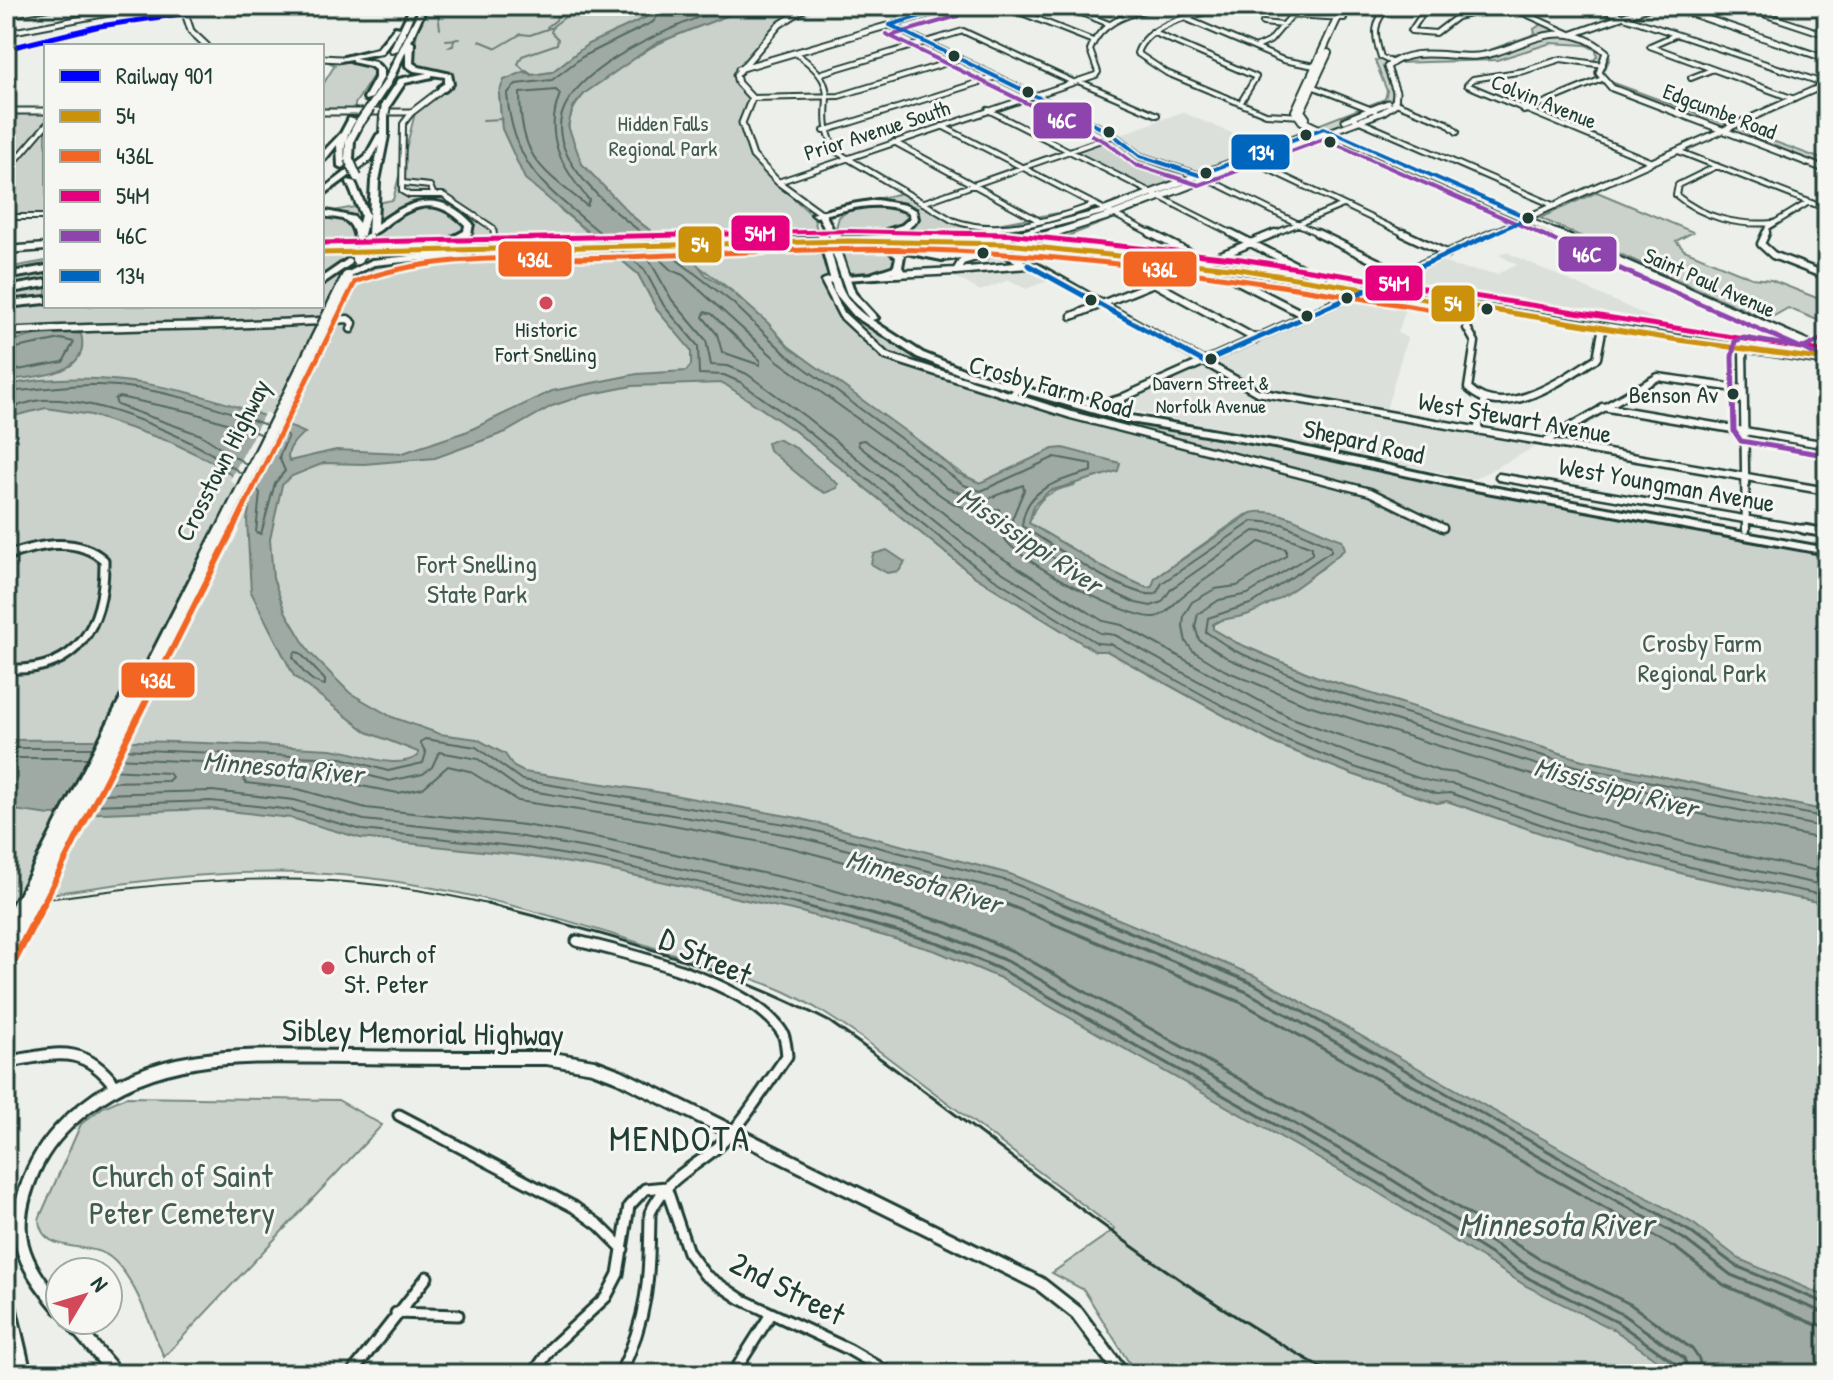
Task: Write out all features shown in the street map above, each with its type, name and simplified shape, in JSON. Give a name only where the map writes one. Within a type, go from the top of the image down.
[{"type":"highway","points":[[340,59],[368,55],[385,47],[414,6]]},
{"type":"highway","points":[[366,108],[382,80],[414,6]]},
{"type":"highway","points":[[324,156],[387,83],[424,6]]},
{"type":"highway","points":[[410,33],[409,64],[417,69],[448,76],[449,84],[442,89]]},
{"type":"highway","points":[[324,191],[351,179],[375,149],[404,45]]},
{"type":"highway","points":[[340,59],[366,62],[379,69],[366,108]]},
{"type":"highway","points":[[386,105],[397,85],[412,77],[441,77],[445,81],[442,89]]},
{"type":"highway","points":[[366,237],[375,215],[375,179],[385,141],[384,117]]},
{"type":"highway","points":[[345,162],[356,120]]},
{"type":"highway","points":[[343,133],[339,152],[365,215],[366,237]]},
{"type":"highway","points":[[351,179],[375,215]]},
{"type":"highway","points":[[558,248],[830,236],[891,232],[909,224],[914,217],[911,211],[896,205],[876,203],[818,214],[830,236],[834,249]]},
{"type":"highway","points":[[324,279],[394,212],[423,204],[447,207],[469,224],[468,232],[461,237],[424,245]]},
{"type":"highway","points":[[830,236],[837,217],[853,207]]},
{"type":"highway","points":[[960,240],[1016,234],[1108,213]]},
{"type":"highway","points":[[324,215],[344,216],[356,223],[366,237]]},
{"type":"highway","points":[[830,236],[960,240],[1048,247],[1243,270]]},
{"type":"highway","points":[[830,236],[942,257],[991,252]]},
{"type":"highway","points":[[960,240],[1004,251],[1028,265]]},
{"type":"highway","points":[[324,250],[424,245],[485,249]]},
{"type":"highway","points":[[876,275],[900,271],[900,256],[887,247]]},
{"type":"highway","points":[[324,251],[349,258],[485,249]]},
{"type":"highway","points":[[324,250],[485,249]]},
{"type":"highway","points":[[345,276],[372,263],[485,249]]},
{"type":"highway","name":"Shepard Road","points":[[834,249],[840,278],[838,292],[857,314],[920,355],[960,372],[1018,390],[1479,488],[1827,551]]},
{"type":"highway","points":[[7,944],[132,710],[345,276],[349,258]]},
{"type":"highway","points":[[6,276],[44,269]]},
{"type":"highway","points":[[6,283],[44,279]]},
{"type":"highway","points":[[6,290],[44,279]]},
{"type":"highway","points":[[6,304],[44,300]]},
{"type":"highway","name":"Shepard Road","points":[[1018,390],[1078,401],[1110,412],[1137,414],[1288,442],[1470,480],[1746,524],[1827,544]]},
{"type":"highway","points":[[1078,401],[1105,404],[1122,398],[1122,408],[1137,414]]},
{"type":"highway","points":[[1715,531],[1738,532],[1746,524],[1756,537],[1791,544]]},
{"type":"highway","points":[[6,1301],[22,1374]]},
{"type":"main road","points":[[1341,18],[1343,6]]},
{"type":"main road","points":[[1300,116],[1318,67],[1350,6]]},
{"type":"main road","name":"Saint Paul Avenue","points":[[1300,116],[1326,130]]},
{"type":"main road","points":[[1108,213],[1199,175],[1326,130]]},
{"type":"main road","points":[[991,252],[1160,197],[1326,130]]},
{"type":"main road","points":[[1243,270],[1824,361]]},
{"type":"main road","points":[[840,278],[900,271]]},
{"type":"main road","points":[[840,278],[876,275]]},
{"type":"main road","name":"Sibley Memorial Highway","points":[[44,1289],[22,1253],[18,1221],[22,1196],[37,1162],[59,1132],[88,1105],[116,1087],[161,1066],[213,1057],[547,1058],[611,1072],[1056,1293],[1086,1321],[1122,1374]]},
{"type":"main road","points":[[84,1336],[116,1374]]},
{"type":"street","points":[[6,15],[60,6]]},
{"type":"street","points":[[6,33],[116,12],[120,10],[118,6]]},
{"type":"street","points":[[191,6],[184,10],[190,28],[205,44]]},
{"type":"street","points":[[809,6],[779,25],[738,69],[736,81],[752,98],[830,97],[960,59]]},
{"type":"street","points":[[738,69],[955,6]]},
{"type":"street","points":[[1004,6],[1093,41]]},
{"type":"street","points":[[1064,6],[1109,24]]},
{"type":"street","points":[[1124,6],[1138,12]]},
{"type":"street","points":[[1076,81],[1098,73],[1091,54],[1093,41],[1109,24],[1158,6]]},
{"type":"street","points":[[1230,6],[1152,32],[1137,46],[1137,53],[1141,59],[1167,73],[1270,115],[1300,116]]},
{"type":"street","points":[[1391,6],[1379,16],[1374,36],[1381,57],[1391,62]]},
{"type":"street","points":[[1444,6],[1423,13],[1411,29],[1436,33],[1451,19],[1506,6],[1604,50],[1607,57],[1599,73],[1603,80],[1524,111]]},
{"type":"street","points":[[1471,6],[1482,10]]},
{"type":"street","points":[[1591,6],[1826,84]]},
{"type":"street","points":[[1326,130],[1359,121],[1395,104],[1396,92],[1387,67],[1391,62],[1415,55],[1489,54],[1544,36],[1572,35],[1653,6]]},
{"type":"street","points":[[1669,6],[1827,59]]},
{"type":"street","points":[[1739,6],[1827,35]]},
{"type":"street","points":[[1806,6],[1827,13]]},
{"type":"street","points":[[1255,48],[1277,37],[1288,17],[1299,14],[1341,18]]},
{"type":"street","points":[[1187,19],[1289,61],[1318,67]]},
{"type":"street","points":[[1263,23],[1283,25]]},
{"type":"street","points":[[890,25],[1115,135],[1140,156],[1199,175],[1402,274]]},
{"type":"street","points":[[1544,36],[1539,30],[1547,25]]},
{"type":"street","points":[[822,73],[963,31],[1157,115]]},
{"type":"street","points":[[1152,32],[1256,77],[1241,102]]},
{"type":"street","points":[[1677,34],[1650,46],[1794,99]]},
{"type":"street","points":[[795,53],[822,73],[828,85],[830,97],[823,120],[824,131],[833,148],[952,220],[989,229],[1094,205]]},
{"type":"street","points":[[324,58],[340,59]]},
{"type":"street","name":"Colvin Avenue","points":[[1603,65],[1557,59],[1524,71],[1467,83],[1476,91],[1652,162]]},
{"type":"street","points":[[747,61],[769,61]]},
{"type":"street","points":[[1691,78],[1712,69]]},
{"type":"street","points":[[824,131],[996,77]]},
{"type":"street","name":"Edgcumbe Road","points":[[1603,80],[1624,94],[1827,168]]},
{"type":"street","name":"Prior Avenue South","points":[[778,182],[1076,81]]},
{"type":"street","points":[[1110,412],[1122,398],[1826,84]]},
{"type":"street","points":[[1310,86],[1380,113]]},
{"type":"street","points":[[442,89],[412,112],[403,124],[402,191],[406,194],[443,195],[493,228],[494,235]]},
{"type":"street","points":[[752,98],[742,119],[753,156],[778,182],[818,214]]},
{"type":"street","points":[[1326,130],[1393,102],[1447,123],[1457,132]]},
{"type":"street","points":[[988,110],[1322,279],[1322,282]]},
{"type":"street","points":[[6,111],[44,111]]},
{"type":"street","points":[[324,112],[412,112]]},
{"type":"street","points":[[1352,118],[1555,206]]},
{"type":"street","points":[[942,126],[1187,254],[1211,259],[1343,205]]},
{"type":"street","points":[[6,172],[44,127]]},
{"type":"street","name":"Saint Paul Avenue","points":[[1326,130],[1827,350]]},
{"type":"street","points":[[922,203],[1115,135]]},
{"type":"street","points":[[894,142],[1038,220]]},
{"type":"street","points":[[1678,151],[1827,209]]},
{"type":"street","points":[[1244,158],[1448,254]]},
{"type":"street","points":[[1718,166],[1678,185],[1676,195],[1685,203],[1714,215],[1770,225]]},
{"type":"street","points":[[403,183],[430,186],[433,193]]},
{"type":"street","points":[[1809,202],[1770,225],[1761,244],[1766,251],[1827,276]]},
{"type":"street","points":[[6,217],[44,217]]},
{"type":"street","points":[[1748,223],[1764,233]]},
{"type":"street","points":[[6,250],[44,247]]},
{"type":"street","points":[[956,271],[962,261],[991,252]]},
{"type":"street","points":[[900,271],[956,271],[1028,265]]},
{"type":"street","name":"West Stewart Avenue","points":[[1028,265],[1257,392],[1827,491]]},
{"type":"street","points":[[1230,277],[1306,316]]},
{"type":"street","name":"Crosby Farm Road","points":[[840,278],[825,282],[836,306],[881,353],[1018,390],[1092,421],[1370,492],[1406,507],[1443,528]]},
{"type":"street","points":[[1072,316],[1154,283],[1256,339]]},
{"type":"street","points":[[1472,306],[1467,328],[1475,342],[1467,385],[1471,394],[1484,402],[1510,403],[1594,361],[1601,353],[1603,326]]},
{"type":"street","points":[[6,332],[97,326],[262,326],[348,319],[353,323],[351,329]]},
{"type":"street","points":[[1743,348],[1746,524]]},
{"type":"street","points":[[1544,442],[1661,376],[1743,389]]},
{"type":"street","points":[[1477,431],[1484,402]]},
{"type":"street","points":[[1602,407],[1827,445]]},
{"type":"street","name":"West Youngman Avenue","points":[[1499,477],[1746,524],[1827,533]]},
{"type":"street","points":[[6,556],[57,545],[85,547],[104,560],[103,601],[94,623],[76,647],[51,666],[19,671],[6,669]]},
{"type":"street","name":"D Street","points":[[533,1374],[552,1347],[606,1297],[618,1274],[629,1206],[645,1189],[666,1187],[677,1175],[721,1144],[787,1056],[790,1044],[785,1034],[756,1007],[723,988],[635,954],[577,941]]},
{"type":"street","points":[[6,1062],[44,1056],[83,1055],[103,1067],[116,1087]]},
{"type":"street","points":[[399,1115],[574,1207],[599,1225],[623,1249]]},
{"type":"street","points":[[620,1374],[638,1337],[649,1288],[650,1213],[666,1187]]},
{"type":"street","name":"2nd Street","points":[[666,1187],[677,1214],[680,1239],[694,1263],[717,1284],[771,1314],[846,1347],[891,1374]]},
{"type":"street","points":[[351,1374],[427,1277]]},
{"type":"street","points":[[396,1313],[458,1315]]},
{"type":"street","points":[[733,1374],[771,1314]]},
{"type":"shaded area","points":[[1182,112],[1264,147],[1199,172],[1143,155],[1120,135]]},
{"type":"shaded area","points":[[1234,252],[1279,259],[1313,276],[1209,262]]},
{"type":"shaded area","points":[[1506,252],[1694,337],[1411,293],[1398,333],[1407,338],[1384,417],[1541,444],[1474,479],[1134,411],[1123,405],[1127,400],[1442,261],[1455,267],[1497,274],[1517,265],[1499,255]]},
{"type":"shaded area","points":[[1002,255],[1053,279],[1026,289],[1009,280],[980,291],[950,274],[966,270],[963,264]]},
{"type":"green space","name":"Fort Snelling State Park","points":[[429,6],[663,6],[649,16],[588,44],[552,72],[532,75],[526,71],[499,93],[502,129],[562,211],[638,274],[657,310],[736,389],[795,431],[974,576],[1095,651],[1107,651],[1276,744],[1352,774],[1437,803],[1447,801],[1570,843],[1692,876],[1827,904],[1827,1374],[1136,1374],[1084,1290],[1052,1273],[1115,1229],[862,1038],[784,991],[615,935],[528,910],[439,889],[350,876],[268,872],[157,879],[10,900],[6,909],[6,268],[44,261],[44,308],[324,308],[324,213],[393,200],[415,113],[450,84],[448,74],[423,68],[413,62],[417,31]]},
{"type":"green space","name":"Crosby Farm Regional Park","points":[[752,6],[807,6],[777,25],[735,74],[750,97],[741,121],[750,155],[813,216],[836,293],[846,307],[926,361],[1104,415],[1827,553],[1827,811],[1582,760],[1315,676],[1237,643],[1213,629],[1213,624],[1228,616],[1246,615],[1323,568],[1342,540],[1283,516],[1245,515],[1155,578],[1152,587],[1147,588],[1104,568],[1029,523],[1045,496],[1075,485],[1053,449],[980,483],[818,371],[732,291],[618,203],[582,164],[570,133],[569,123],[577,103],[594,84],[618,66],[676,35]]},
{"type":"green space","points":[[1537,23],[1585,35],[1581,36],[1607,50],[1610,58],[1603,73],[1611,82],[1827,161],[1827,171],[1714,130],[1602,83],[1597,84],[1593,81],[1597,79],[1595,72],[1598,66],[1591,64],[1597,56],[1596,50],[1586,45],[1551,43],[1497,60],[1394,63],[1390,69],[1401,105],[1299,149],[1279,140],[1385,99],[1387,91],[1375,61],[1409,54],[1481,53],[1535,34],[1534,29],[1540,25]]},
{"type":"green space","points":[[324,59],[360,63],[376,71],[355,104],[355,111],[324,111],[324,83],[335,65]]},
{"type":"green space","points":[[6,113],[44,113],[44,124],[6,169]]},
{"type":"green space","points":[[44,131],[44,219],[6,220],[6,176]]},
{"type":"green space","points":[[1113,138],[1151,162],[1190,174],[1267,145],[1285,153],[1060,239],[1002,238],[1013,235],[1009,234],[886,234],[911,225],[916,215],[886,202],[823,211],[902,193],[955,223],[983,230],[986,226],[1069,211],[1096,201],[1105,206],[1148,190],[1074,152]]},
{"type":"green space","points":[[1597,192],[1693,232],[1676,241],[1684,250],[1752,278],[1771,280],[1827,302],[1827,324],[1788,308],[1767,320],[1540,218]]},
{"type":"green space","points":[[892,205],[910,212],[912,218],[877,233],[839,236],[836,228],[839,217],[853,208]]},
{"type":"green space","points":[[875,242],[963,244],[994,249],[942,256]]},
{"type":"green space","points":[[841,243],[877,246],[897,255],[897,265],[885,271],[849,273]]},
{"type":"green space","name":"Church of Saint Peter Cemetery","points":[[126,1097],[338,1100],[382,1125],[164,1357],[142,1303],[124,1273],[124,1256],[108,1256],[56,1243],[42,1231],[39,1219],[81,1124],[103,1107]]},
{"type":"water","name":"Minnesota River","points":[[663,6],[752,6],[657,43],[585,93],[573,107],[568,126],[582,164],[633,217],[681,255],[694,260],[706,275],[730,290],[768,323],[788,346],[931,450],[957,473],[980,483],[1053,449],[1063,448],[1120,463],[1118,471],[1049,491],[1034,505],[1029,523],[1104,568],[1147,588],[1152,587],[1155,578],[1251,513],[1286,516],[1342,540],[1345,549],[1299,585],[1249,614],[1213,624],[1213,629],[1237,643],[1315,676],[1582,760],[1827,811],[1827,904],[1692,876],[1570,843],[1447,801],[1437,803],[1276,744],[1107,651],[1095,651],[974,576],[795,431],[723,383],[632,386],[582,396],[552,406],[506,432],[435,458],[364,464],[324,463],[292,476],[282,485],[270,539],[273,578],[285,611],[309,652],[350,693],[392,717],[440,734],[477,739],[505,754],[514,767],[524,772],[798,818],[1010,874],[1255,976],[1694,1224],[1739,1259],[1827,1297],[1827,1374],[1677,1374],[1613,1329],[1526,1286],[1374,1190],[1000,978],[936,951],[801,912],[600,868],[520,855],[360,838],[291,818],[210,809],[50,815],[6,809],[6,740],[168,742],[330,749],[397,762],[418,756],[418,752],[367,732],[294,676],[251,592],[247,520],[252,494],[221,466],[171,442],[91,415],[46,408],[6,418],[6,385],[83,379],[159,386],[196,394],[305,433],[292,445],[289,461],[336,450],[403,453],[468,431],[552,391],[637,374],[686,371],[691,365],[691,350],[657,310],[638,274],[525,179],[502,129],[499,93],[504,80],[526,71],[532,75],[552,72],[588,44],[649,16]]},
{"type":"water","points":[[54,331],[81,334],[82,348],[78,358],[58,372],[6,380],[6,342]]},
{"type":"water","points":[[777,439],[796,448],[838,484],[837,488],[825,493],[812,486],[769,450],[767,443]]},
{"type":"water","points":[[887,550],[905,562],[899,571],[887,573],[871,564],[873,554]]},
{"type":"pier","points":[[265,412],[285,420],[248,495],[230,480]]},
{"type":"waterway","points":[[440,29],[438,12],[442,6]]},
{"type":"waterway","points":[[541,6],[558,13]]},
{"type":"waterway","points":[[558,13],[574,6]]},
{"type":"waterway","points":[[553,26],[569,14],[589,6]]},
{"type":"waterway","points":[[547,27],[556,20],[558,13]]},
{"type":"waterway","points":[[480,41],[497,48],[521,34],[530,35],[553,27],[551,32],[558,39],[557,44],[522,56],[518,64],[527,73]]},
{"type":"waterway","points":[[446,40],[454,39]]},
{"type":"waterway","points":[[448,47],[453,46],[454,39]]},
{"type":"waterway","points":[[454,39],[459,39]]},
{"type":"waterway","points":[[483,120],[502,119]]},
{"type":"tunnel","points":[[485,251],[555,249]]},
{"type":"railway","points":[[6,905],[191,883],[311,880],[371,884],[493,906]]},
{"type":"railway","points":[[487,904],[493,906]]},
{"type":"railway","points":[[493,906],[663,953],[748,984],[830,1022],[1138,1250],[1201,1294],[1333,1374]]},
{"type":"rail line","name":"901","points":[[6,49],[100,26],[235,6]]},
{"type":"transit line","name":"134","points":[[890,25],[955,6]]},
{"type":"transit line","name":"46C","points":[[893,35],[958,16]]},
{"type":"transit line","name":"134","points":[[890,25],[1111,133],[1140,156],[1199,175],[1324,128],[1528,218]]},
{"type":"transit line","name":"46C","points":[[886,34],[1106,142],[1136,165],[1199,185],[1324,139],[1822,357]]},
{"type":"transit line","name":"134","points":[[1028,265],[1204,362],[1528,218]]},
{"type":"transit line","name":"54M","points":[[324,243],[849,231],[1008,234],[1241,259],[1827,352]]},
{"type":"transit line","name":"54","points":[[324,253],[849,241],[1007,244],[1239,269],[1678,340],[1827,360]]},
{"type":"transit line","name":"436L","points":[[15,959],[141,714],[355,282],[408,266],[469,260],[910,249],[1021,255],[1150,268],[1470,316]]},
{"type":"transit line","name":"46C","points":[[1822,339],[1804,348],[1744,338],[1735,341],[1732,357],[1734,431],[1741,441],[1825,455]]},
{"type":"place","name":"Historic Fort Snelling","points":[[546,303]]},
{"type":"place","name":"Davern Street & Norfolk Avenue","points":[[1211,359]]},
{"type":"place","name":"Benson Av","points":[[1733,394]]},
{"type":"place","name":"Church of St. Peter","points":[[328,968]]},
{"type":"district","name":"MENDOTA","points":[[680,1137]]},
{"type":"park label","name":"Hidden Falls Regional Park","points":[[663,136]]},
{"type":"water label","name":"Mississippi River","points":[[1030,540]]},
{"type":"water label","name":"Mississippi River","points":[[1616,787]]}]
